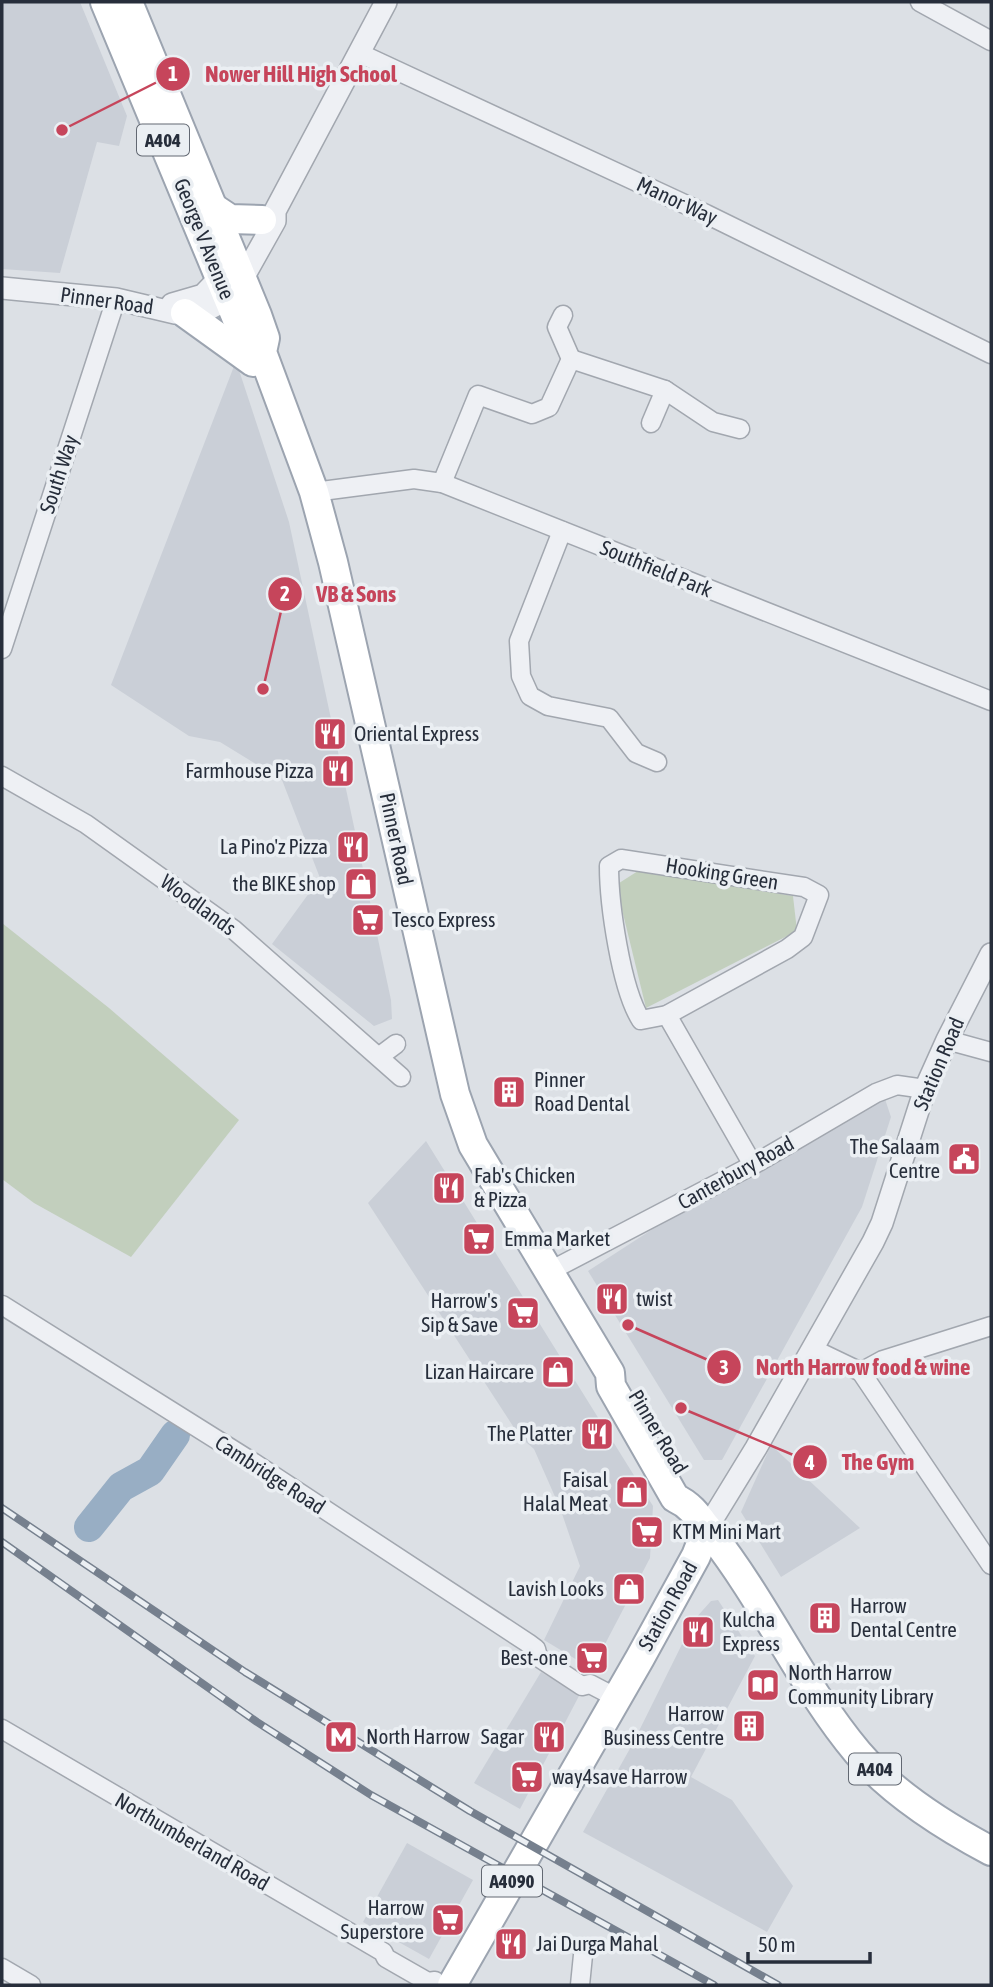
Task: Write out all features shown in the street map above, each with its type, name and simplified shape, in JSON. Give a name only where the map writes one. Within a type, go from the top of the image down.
[{"type":"main road","name":"George V Avenue","points":[[104,2],[232,279]]},
{"type":"main road","name":"George V Avenue","points":[[136,9],[215,209],[232,279]]},
{"type":"main road","points":[[215,209],[230,219],[268,216]]},
{"type":"main road","name":"Pinner Road","points":[[232,279],[265,338],[266,362],[314,492],[350,631],[455,1094],[473,1145],[610,1373],[611,1386],[675,1498],[689,1504],[744,1576],[829,1714],[860,1755],[903,1795],[991,1851]]},
{"type":"main road","points":[[176,311],[266,362]]},
{"type":"main road","name":"Station Road","points":[[443,1984],[542,1833],[695,1556],[707,1528]]},
{"type":"street","points":[[232,279],[386,2]]},
{"type":"street","points":[[920,2],[991,41]]},
{"type":"street","name":"Manor Way","points":[[359,53],[706,214],[991,354]]},
{"type":"street","name":"Pinner Road","points":[[2,288],[116,299],[176,311],[174,302],[203,295],[232,279]]},
{"type":"street","name":"South Way","points":[[2,649],[116,299]]},
{"type":"street","points":[[442,483],[478,395],[532,414],[549,407],[571,359],[558,327],[563,315]]},
{"type":"street","points":[[571,359],[665,390],[713,422],[740,429]]},
{"type":"street","points":[[651,423],[665,390]]},
{"type":"street","name":"Southfield Park","points":[[314,492],[414,479],[442,483],[991,701]]},
{"type":"street","points":[[562,531],[519,641],[521,676],[530,696],[548,706],[609,718],[636,753],[657,762]]},
{"type":"street","name":"Woodlands","points":[[2,776],[86,824],[233,929],[401,1077]]},
{"type":"street","name":"Hooking Green","points":[[621,859],[804,887],[819,895],[803,937],[667,1015],[641,1020],[630,1003],[609,888],[609,866],[621,859]]},
{"type":"street","name":"Station Road","points":[[707,1528],[813,1349],[882,1223],[925,1090],[991,954]]},
{"type":"street","points":[[667,1015],[753,1165]]},
{"type":"street","points":[[947,1040],[991,1052]]},
{"type":"street","points":[[380,1056],[396,1044]]},
{"type":"street","name":"Canterbury Road","points":[[548,1272],[753,1165],[876,1093],[897,1084],[908,1084],[925,1090]]},
{"type":"street","name":"Cambridge Road","points":[[2,1305],[254,1463],[536,1649],[538,1657],[582,1686],[590,1684],[615,1697]]},
{"type":"street","points":[[861,1372],[883,1360],[991,1326]]},
{"type":"street","points":[[813,1349],[861,1372],[991,1565]]},
{"type":"street","name":"Northumberland Road","points":[[2,1729],[383,1952],[388,1950],[443,1984]]},
{"type":"street","points":[[580,1985],[583,1955]]},
{"type":"street","points":[[2,1968],[32,1985]]},
{"type":"shaded area","points":[[2,2],[80,2],[127,116],[119,146],[97,142],[60,273],[2,269]]},
{"type":"shaded area","points":[[236,361],[289,522],[391,1000],[392,1019],[374,1026],[272,944],[320,878],[282,780],[220,742],[189,736],[111,685]]},
{"type":"shaded area","points":[[885,1099],[891,1117],[862,1207],[722,1460],[704,1460],[588,1271],[659,1225]]},
{"type":"shaded area","points":[[426,1141],[653,1506],[650,1558],[592,1669],[544,1640],[580,1566],[560,1508],[534,1449],[520,1437],[368,1203]]},
{"type":"shaded area","points":[[771,1445],[860,1528],[781,1577],[741,1512]]},
{"type":"shaded area","points":[[718,1600],[755,1656],[691,1777],[732,1800],[793,1886],[767,1932],[583,1832],[632,1745],[694,1620],[711,1601]]},
{"type":"shaded area","points":[[541,1672],[580,1694],[520,1809],[474,1783]]},
{"type":"shaded area","points":[[407,1843],[473,1880],[429,1959],[363,1922]]},
{"type":"green space","points":[[638,871],[793,896],[797,931],[646,1008],[616,885]]},
{"type":"green space","points":[[2,923],[109,1008],[239,1120],[131,1257],[34,1203],[2,1179]]},
{"type":"waterway","points":[[89,1527],[121,1487],[150,1471],[175,1435]]},
{"type":"railway","points":[[2,1508],[245,1672],[470,1811],[778,1985]]},
{"type":"railway","points":[[2,1542],[257,1722],[371,1795],[714,1985]]},
{"type":"place","name":"Nower Hill High School","points":[[62,130]]},
{"type":"place","name":"VB & Sons","points":[[263,689]]},
{"type":"place","name":"Oriental Express","points":[[330,734]]},
{"type":"place","name":"Farmhouse Pizza","points":[[338,771]]},
{"type":"place","name":"La Pino'z Pizza","points":[[353,847]]},
{"type":"place","name":"the BIKE shop","points":[[361,884]]},
{"type":"place","name":"Tesco Express","points":[[368,920]]},
{"type":"place","name":"Pinner Road Dental","points":[[509,1092]]},
{"type":"place","name":"The Salaam Centre","points":[[964,1159]]},
{"type":"place","name":"Fab's Chicken & Pizza","points":[[449,1188]]},
{"type":"place","name":"Emma Market","points":[[479,1239]]},
{"type":"place","name":"twist","points":[[612,1299]]},
{"type":"place","name":"Harrow's Sip & Save","points":[[523,1313]]},
{"type":"place","name":"North Harrow food & wine","points":[[628,1325]]},
{"type":"place","name":"Lizan Haircare","points":[[558,1372]]},
{"type":"place","name":"The Gym","points":[[681,1408]]},
{"type":"place","name":"The Platter","points":[[597,1434]]},
{"type":"place","name":"Faisal Halal Meat","points":[[632,1492]]},
{"type":"place","name":"KTM Mini Mart","points":[[647,1532]]},
{"type":"place","name":"Lavish Looks","points":[[629,1589]]},
{"type":"place","name":"Harrow Dental Centre","points":[[825,1618]]},
{"type":"place","name":"Kulcha Express","points":[[698,1632]]},
{"type":"place","name":"Best-one","points":[[592,1658]]},
{"type":"place","name":"North Harrow Community Library","points":[[763,1685]]},
{"type":"place","name":"Harrow Business Centre","points":[[749,1726]]},
{"type":"place","name":"North Harrow","points":[[341,1737]]},
{"type":"place","name":"Sagar","points":[[549,1737]]},
{"type":"place","name":"way4save Harrow","points":[[527,1777]]},
{"type":"place","name":"Harrow Superstore","points":[[448,1920]]},
{"type":"place","name":"Jai Durga Mahal","points":[[511,1944]]}]
